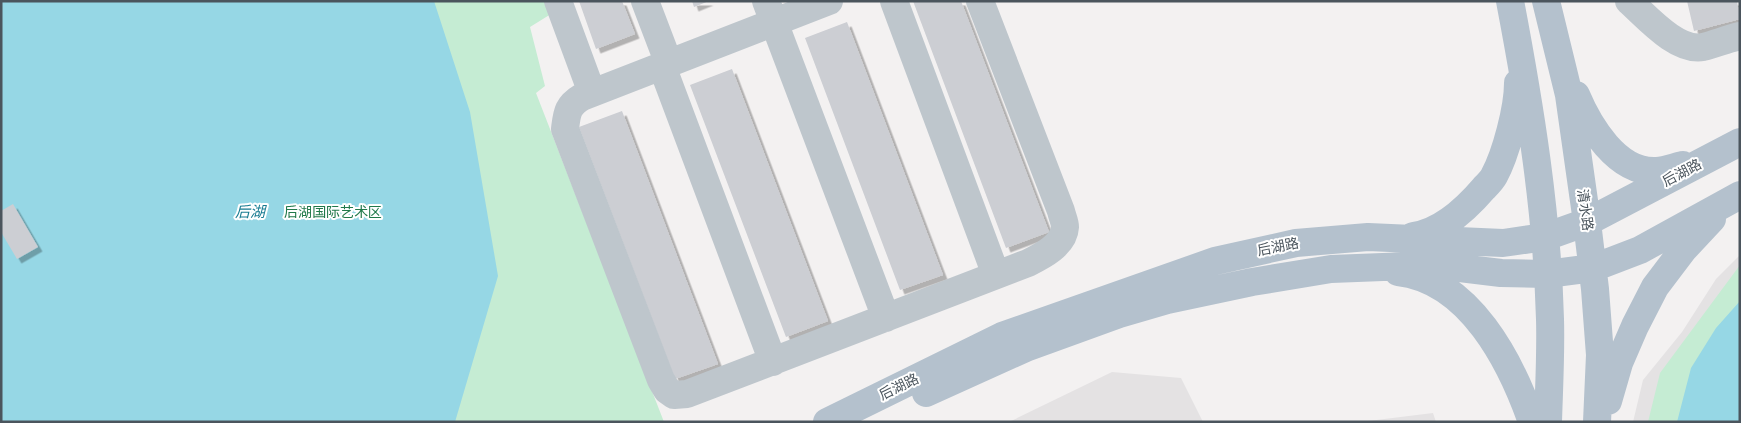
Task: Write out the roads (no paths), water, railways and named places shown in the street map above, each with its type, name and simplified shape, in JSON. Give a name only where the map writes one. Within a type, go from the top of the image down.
[{"type":"main road","points":[[1510,1],[1536,150],[1545,237],[1550,319],[1548,422]]},
{"type":"main road","name":"清水路","points":[[1546,1],[1569,95],[1593,268],[1600,355],[1597,422]]},
{"type":"main road","points":[[1392,238],[1422,234],[1445,224],[1469,206],[1494,176],[1510,133],[1518,90],[1517,39]]},
{"type":"main road","points":[[1560,62],[1591,126],[1606,146],[1634,168],[1656,171],[1681,166],[1730,148]]},
{"type":"main road","name":"后湖路","points":[[827,422],[1002,336],[1122,292],[1215,261],[1296,243],[1368,237],[1503,243],[1545,237],[1587,222],[1730,148]]},
{"type":"main road","points":[[1602,422],[1619,363],[1655,287],[1683,250],[1708,222],[1740,196]]},
{"type":"main road","name":"后湖路","points":[[864,422],[1028,347],[1119,314],[1167,300],[1252,282],[1331,269],[1435,265],[1501,273],[1547,274],[1593,268],[1640,250],[1740,196]]},
{"type":"main road","points":[[1365,268],[1405,273],[1428,280],[1454,295],[1478,318],[1502,353],[1524,399],[1532,422]]},
{"type":"street","points":[[558,1],[592,93]]},
{"type":"street","points":[[645,1],[666,65],[773,362]]},
{"type":"street","points":[[829,1],[770,12],[666,65],[592,93],[572,103],[567,114],[565,129],[661,380],[674,395],[687,394],[773,362],[996,275],[1044,255],[1059,241],[1065,228],[1061,211],[980,1]]},
{"type":"street","points":[[894,1],[996,275]]},
{"type":"street","points":[[1629,1],[1674,41],[1688,46],[1701,47],[1740,36]]},
{"type":"street","points":[[770,12],[886,318]]},
{"type":"water","name":"后湖","points":[[1,1],[434,1],[470,112],[498,276],[455,422],[1,422]]},
{"type":"water","points":[[1740,301],[1740,422],[1677,422],[1691,368],[1716,328]]},
{"type":"park label","name":"后湖国际艺术区","points":[[333,212]]}]
